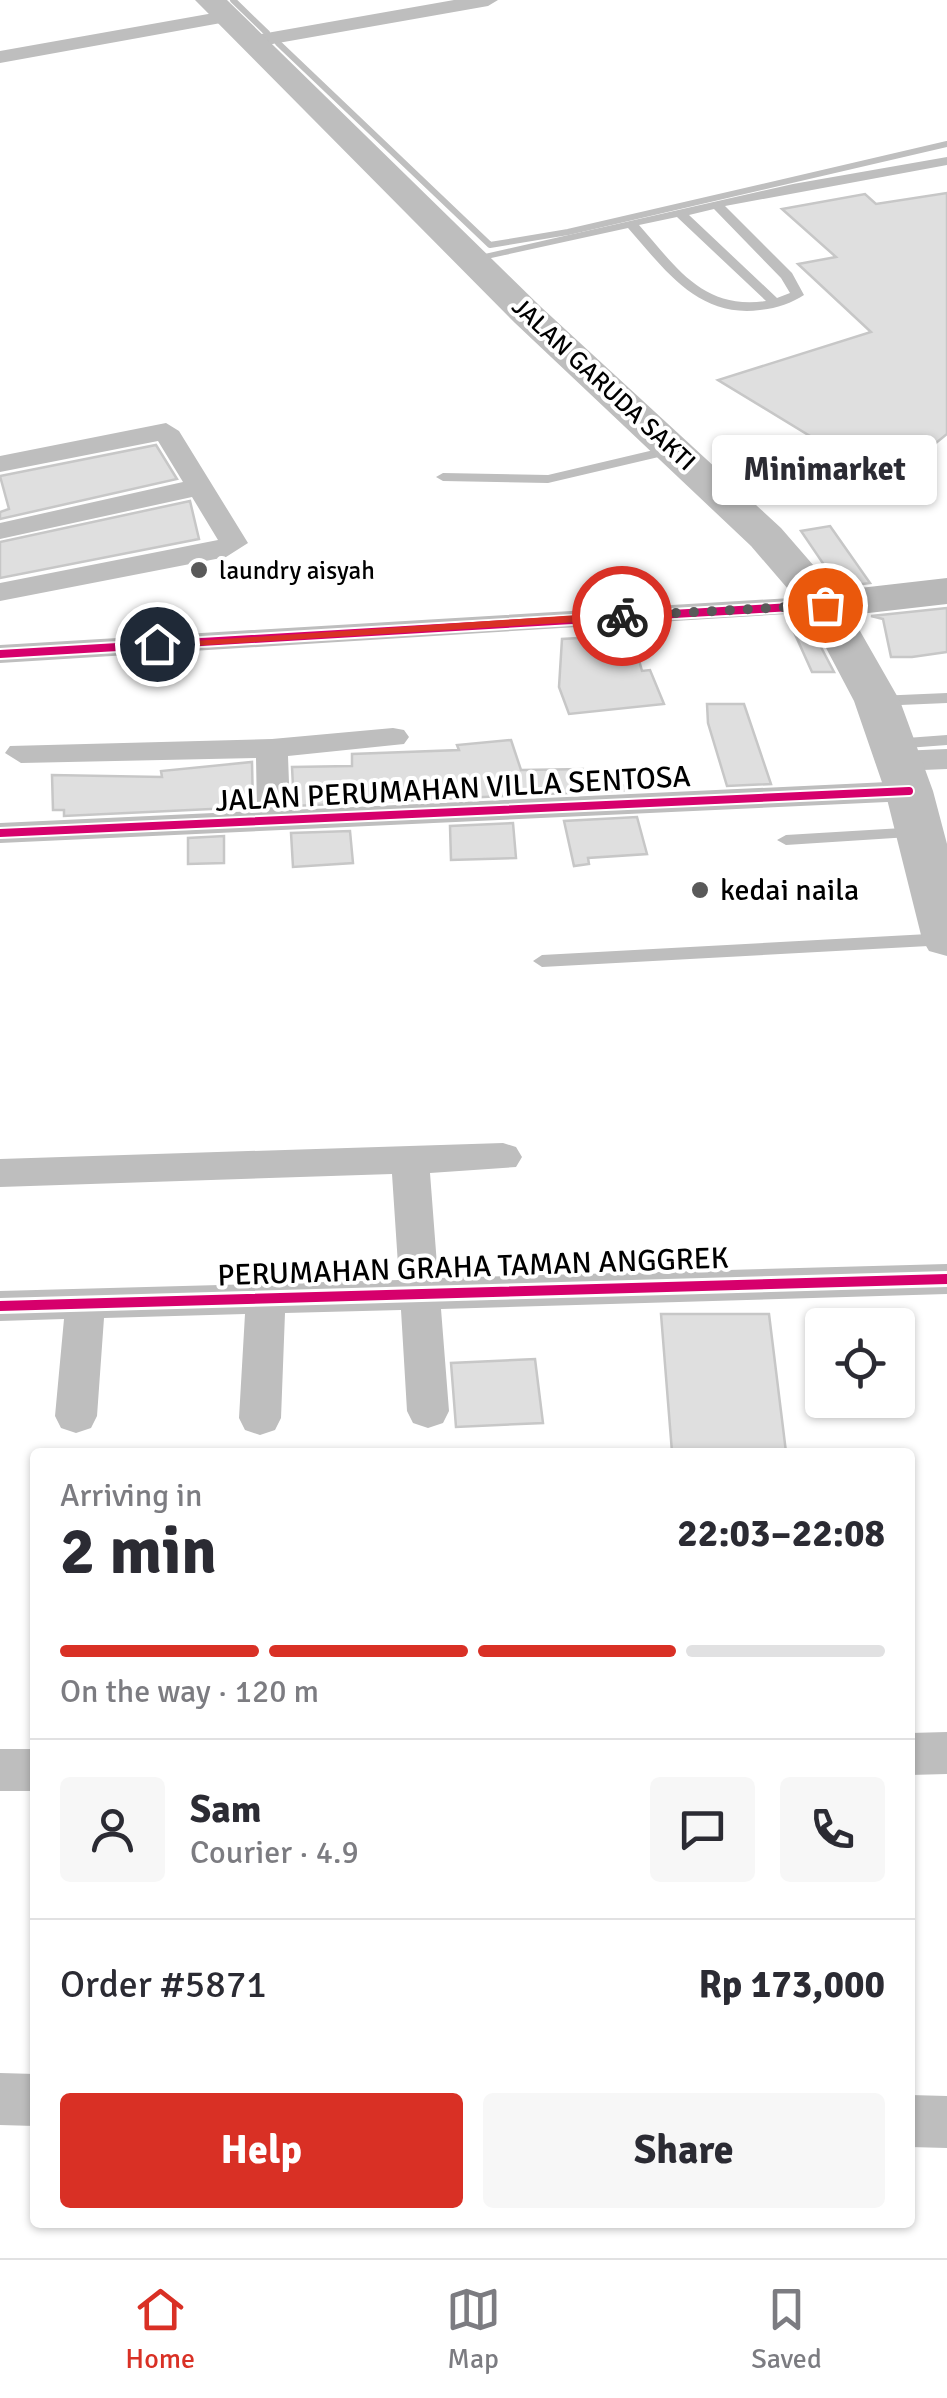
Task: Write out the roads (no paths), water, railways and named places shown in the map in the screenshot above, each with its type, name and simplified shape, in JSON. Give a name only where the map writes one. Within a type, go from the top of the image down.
[{"type":"highway","name":"JALAN GARUDA SAKTI","points":[[228,20],[586,369],[766,536],[825,605],[899,766],[947,939]]},
{"type":"main road","points":[[825,605],[947,591]]},
{"type":"street","points":[[0,57],[228,20],[488,0]]},
{"type":"street","points":[[0,464],[163,430],[170,433],[233,540],[230,546],[0,592]]},
{"type":"street","points":[[0,531],[200,487]]},
{"type":"street","points":[[0,654],[825,605]]},
{"type":"street","points":[[22,753],[272,748],[393,738]]},
{"type":"street","points":[[272,748],[274,823]]},
{"type":"street","name":"JALAN PERUMAHAN VILLA SENTOSA","points":[[0,833],[274,823],[947,759]]},
{"type":"street","points":[[0,1173],[503,1157]]},
{"type":"street","points":[[410,1162],[416,1293],[428,1411]]},
{"type":"street","name":"PERUMAHAN GRAHA TAMAN ANGGREK","points":[[0,1306],[947,1279]]},
{"type":"street","points":[[260,1418],[266,1298]]},
{"type":"street","points":[[76,1416],[85,1304]]},
{"type":"street","points":[[915,1754],[947,1753]]},
{"type":"street","points":[[0,1770],[30,1770]]},
{"type":"street","points":[[0,2099],[30,2100]]},
{"type":"street","points":[[915,2121],[947,2122]]},
{"type":"lane","points":[[473,258],[947,161]]},
{"type":"lane","points":[[631,224],[708,303],[731,308],[794,297],[798,291],[718,206]]},
{"type":"lane","points":[[681,214],[774,302]]},
{"type":"lane","points":[[443,478],[548,479],[676,449]]},
{"type":"lane","points":[[899,766],[947,698]]},
{"type":"lane","points":[[786,840],[899,766],[947,740]]},
{"type":"lane","points":[[542,961],[947,939]]},
{"type":"waterway","points":[[233,0],[267,33]]},
{"type":"waterway","points":[[278,43],[490,245],[568,232],[947,144]]},
{"type":"place","name":"laundry aisyah","points":[[199,570]]},
{"type":"place","name":"Minimarket","points":[[825,605]]},
{"type":"place","name":"kedai naila","points":[[700,890]]}]
